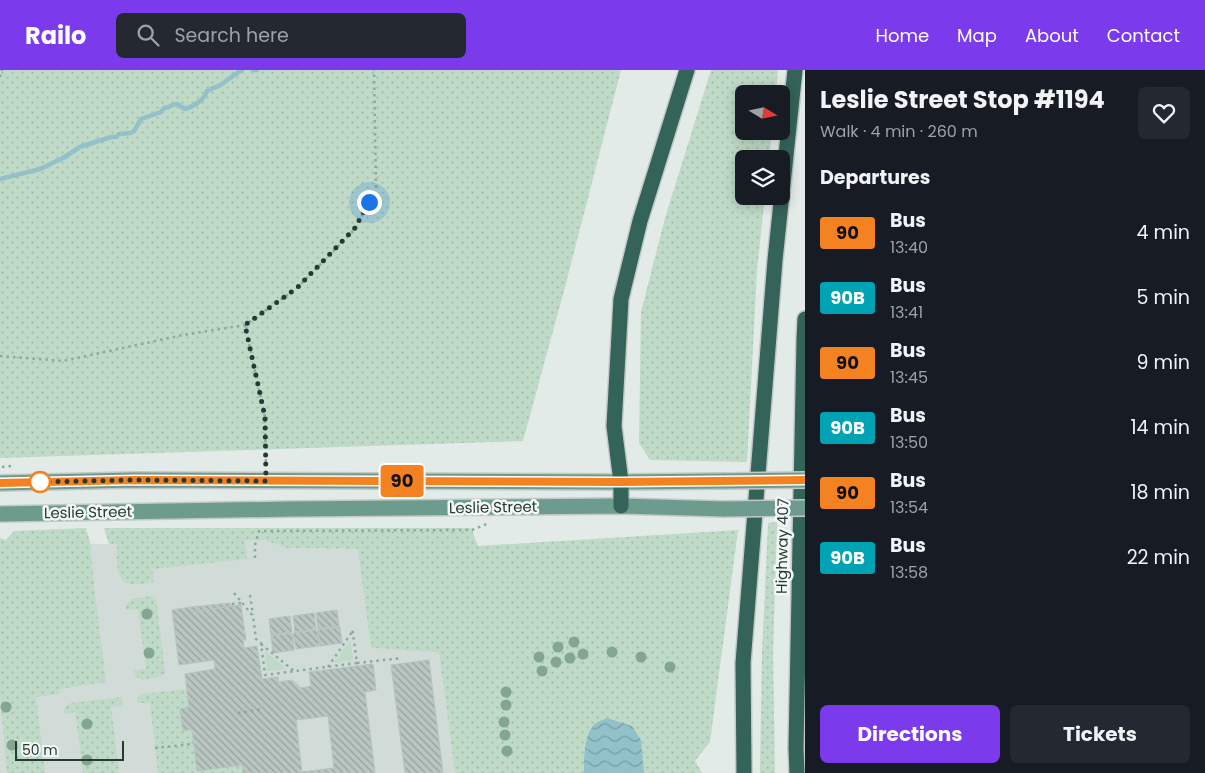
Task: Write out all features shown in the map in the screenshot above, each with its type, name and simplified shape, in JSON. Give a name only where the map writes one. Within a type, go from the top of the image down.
[{"type":"highway","points":[[621,506],[621,482],[614,426],[621,299],[640,221],[687,70]]},
{"type":"highway","points":[[744,773],[743,663],[775,260],[796,70]]},
{"type":"highway","name":"Highway 407","points":[[796,773],[805,319]]},
{"type":"main road","name":"Leslie Street","points":[[0,482],[135,480],[621,482],[805,480]]},
{"type":"main road","name":"Leslie Street","points":[[0,514],[621,506],[724,509],[805,508]]},
{"type":"path","points":[[0,78],[2,70]]},
{"type":"path","points":[[0,356],[63,360],[183,335],[245,325],[297,288],[355,228],[376,189],[374,70]]},
{"type":"path","points":[[245,325],[265,417],[266,481]]},
{"type":"path","points":[[0,467],[11,466]]},
{"type":"path","points":[[255,558],[255,545],[259,531],[472,530],[489,523]]},
{"type":"path","points":[[234,593],[253,616]]},
{"type":"path","points":[[250,595],[256,639],[294,672]]},
{"type":"path","points":[[232,604],[242,602]]},
{"type":"path","points":[[352,627],[357,663]]},
{"type":"path","points":[[327,667],[353,631]]},
{"type":"path","points":[[261,643],[265,675],[272,676],[402,658]]},
{"type":"path","points":[[238,713],[262,709]]},
{"type":"path","points":[[155,748],[193,744]]},
{"type":"shaded area","points":[[191,540],[264,540],[287,548],[359,549],[371,648],[439,651],[455,773],[0,773],[0,543],[117,544]]},
{"type":"green space","points":[[0,70],[621,70],[523,441],[0,458]]},
{"type":"green space","points":[[711,70],[778,70],[777,85],[735,85],[735,140],[771,140],[770,150],[735,150],[735,205],[764,205],[757,270],[747,462],[650,460],[639,443],[641,312],[665,218]]},
{"type":"green space","points":[[777,522],[773,653],[775,773],[760,773],[762,653],[768,523]]},
{"type":"green space","points":[[86,528],[90,542],[106,682],[59,689],[59,694],[36,697],[45,773],[7,773],[0,697],[0,538],[6,540],[14,531]]},
{"type":"green space","points":[[104,528],[471,528],[478,546],[738,530],[710,742],[695,761],[702,773],[455,773],[439,652],[371,648],[358,549],[287,548],[264,540],[245,540],[247,559],[152,569],[154,582],[136,584],[127,583],[122,580],[117,562],[117,544],[109,544]]},
{"type":"green space","points":[[152,596],[156,598],[165,672],[162,676],[142,680],[137,677],[133,670],[146,669],[138,609],[126,610],[126,605],[131,599]]},
{"type":"green space","points":[[350,640],[353,660],[334,663]]},
{"type":"green space","points":[[265,650],[286,669],[267,671]]},
{"type":"green space","points":[[187,689],[189,708],[180,709],[183,730],[192,729],[197,771],[242,765],[243,773],[158,773],[150,703],[138,703],[137,700],[140,694]]},
{"type":"green space","points":[[122,697],[122,706],[111,707],[119,773],[83,773],[75,712],[64,714],[64,708],[71,703]]},
{"type":"water","points":[[607,718],[632,726],[641,740],[644,773],[584,773],[585,748],[590,730],[596,723]]},
{"type":"building","points":[[230,603],[233,606],[191,612],[191,607]]},
{"type":"building","points":[[241,605],[246,640],[243,640],[244,648],[257,646],[262,679],[278,677],[278,682],[292,680],[301,688],[311,686],[309,672],[373,664],[376,690],[365,692],[375,773],[243,773],[242,765],[197,771],[192,729],[183,731],[180,709],[189,708],[185,674],[215,669],[214,660],[179,665],[172,610],[191,607],[191,612]],"holes":[[[328,716],[334,768],[302,772],[296,720]]]},
{"type":"building","points":[[337,610],[339,626],[318,629],[316,613]]},
{"type":"building","points":[[314,613],[316,629],[295,632],[293,616]]},
{"type":"building","points":[[290,616],[292,632],[271,635],[269,619]]},
{"type":"building","points":[[340,627],[342,643],[320,646],[318,630]]},
{"type":"building","points":[[317,630],[319,646],[296,649],[293,633]]},
{"type":"building","points":[[292,633],[294,650],[273,653],[271,636]]},
{"type":"building","points":[[429,660],[443,773],[405,773],[391,665]]},
{"type":"waterway","points":[[0,179],[40,169],[80,147],[116,137],[119,134],[131,133],[141,119],[161,112],[164,108],[177,104],[185,109],[188,108],[201,100],[207,91],[220,85],[242,70]]},
{"type":"bus line","name":"90","points":[[0,483],[135,480],[621,482],[805,480]]},
{"type":"route","points":[[40,482],[135,480],[266,481],[265,417],[245,325],[297,288],[355,228],[369,202]]}]
